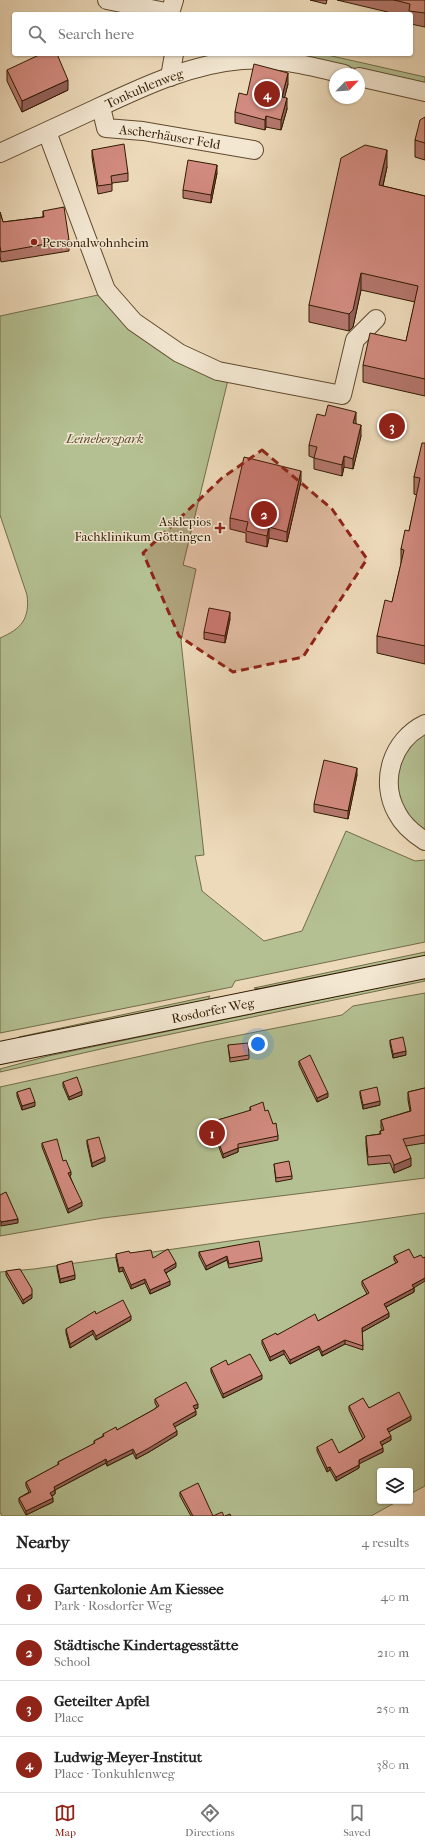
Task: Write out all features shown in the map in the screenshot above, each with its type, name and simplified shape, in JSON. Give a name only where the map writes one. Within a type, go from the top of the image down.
[{"type":"main road","name":"Rosdorfer Weg","points":[[0,1053],[425,967]]},
{"type":"street","points":[[107,0],[165,12]]},
{"type":"street","points":[[170,12],[174,0]]},
{"type":"street","points":[[183,12],[186,0]]},
{"type":"street","points":[[170,77],[174,56]]},
{"type":"street","name":"Tonkuhlenweg","points":[[0,153],[101,106],[170,77],[217,64],[243,60],[282,62],[329,71]]},
{"type":"street","points":[[365,79],[425,92]]},
{"type":"street","name":"Ascherhäuser Feld","points":[[101,106],[106,128],[143,131],[254,150]]},
{"type":"street","points":[[46,132],[106,290],[134,322],[179,354],[218,371],[342,396],[355,340],[376,320]]},
{"type":"street","points":[[425,724],[403,741],[395,753],[389,770],[389,788],[391,801],[404,824],[425,841]]},
{"type":"highlighted area","points":[[262,450],[332,509],[367,559],[303,657],[233,672],[179,636],[143,553],[222,478]]},
{"type":"green space","points":[[300,56],[332,56],[425,77],[425,84],[365,71],[365,68],[354,68]]},
{"type":"green space","name":"Leinebergpark","points":[[98,295],[129,327],[228,380],[183,565],[196,569],[181,641],[204,855],[195,856],[202,891],[264,941],[302,931],[346,831],[415,861],[425,860],[425,942],[235,981],[232,987],[0,1033],[0,638],[19,627],[25,617],[28,603],[27,595],[0,515],[0,316]]},
{"type":"green space","points":[[425,732],[425,833],[403,809],[397,795],[396,784],[397,774],[404,755]]},
{"type":"green space","points":[[425,952],[425,956],[263,990],[254,988]]},
{"type":"green space","points":[[425,978],[425,981],[114,1046],[0,1072],[0,1069],[48,1056]]},
{"type":"green space","points":[[425,993],[425,1178],[103,1218],[0,1236],[0,1087],[205,1042],[342,1015],[353,1006]]},
{"type":"green space","points":[[210,996],[207,1001],[75,1028],[19,1037]]},
{"type":"green space","points":[[425,1213],[425,1486],[413,1492],[413,1468],[377,1468],[377,1504],[393,1504],[371,1516],[2,1516],[0,1512],[0,1272],[34,1269]]},
{"type":"building","points":[[394,0],[425,0],[425,13],[409,11],[410,4]]},
{"type":"building","points":[[37,56],[58,56],[68,80],[22,101],[7,70]]},
{"type":"building","points":[[254,64],[288,73],[282,97],[287,98],[281,120],[266,116],[265,120],[235,112],[239,93],[247,95]]},
{"type":"building","points":[[425,117],[425,143],[415,140],[420,120]]},
{"type":"building","points":[[124,144],[128,173],[111,176],[112,184],[98,186],[92,150]]},
{"type":"building","points":[[365,145],[387,150],[379,185],[425,196],[425,379],[363,365],[370,333],[406,341],[418,286],[361,273],[353,310],[349,314],[309,305],[341,158]]},
{"type":"building","points":[[188,160],[217,165],[211,195],[183,190]]},
{"type":"building","name":"Personalwohnheim","points":[[64,207],[69,240],[1,252],[0,212],[3,222],[44,217],[43,211]]},
{"type":"building","points":[[328,405],[356,412],[353,423],[361,425],[353,459],[344,456],[342,465],[314,458],[317,447],[309,445],[317,414],[325,416]]},
{"type":"building","points":[[422,443],[425,443],[425,646],[377,636],[385,600],[392,602],[404,550],[401,549],[405,530],[409,531],[420,478],[414,477]]},
{"type":"building","points":[[244,457],[301,471],[287,532],[269,527],[267,536],[246,531],[248,522],[230,518]]},
{"type":"building","points":[[209,608],[230,612],[225,636],[204,632]]},
{"type":"building","points":[[324,760],[357,768],[348,811],[314,804]]},
{"type":"building","points":[[403,1037],[406,1051],[393,1054],[390,1040]]},
{"type":"building","points":[[248,1043],[249,1055],[230,1058],[228,1045]]},
{"type":"building","points":[[310,1055],[328,1093],[317,1098],[299,1061]]},
{"type":"building","points":[[77,1077],[82,1091],[69,1097],[63,1082]]},
{"type":"building","points":[[377,1087],[380,1101],[363,1105],[360,1091]]},
{"type":"building","points":[[30,1088],[35,1102],[22,1106],[17,1092]]},
{"type":"building","points":[[425,1088],[425,1135],[403,1139],[411,1158],[394,1165],[390,1155],[368,1157],[366,1136],[381,1134],[380,1131],[384,1130],[381,1120],[411,1111],[408,1092]]},
{"type":"building","points":[[263,1102],[265,1111],[268,1110],[273,1124],[276,1123],[278,1136],[238,1144],[238,1148],[223,1154],[211,1122],[251,1110],[250,1107]]},
{"type":"building","points":[[99,1137],[105,1157],[92,1163],[87,1140]]},
{"type":"building","points":[[57,1139],[63,1161],[66,1160],[71,1172],[68,1173],[82,1202],[68,1209],[42,1143]]},
{"type":"building","points":[[289,1161],[292,1176],[276,1178],[274,1164]]},
{"type":"building","points":[[6,1192],[18,1219],[1,1222],[0,1195]]},
{"type":"building","points":[[259,1241],[262,1258],[229,1264],[227,1256],[206,1266],[199,1252]]},
{"type":"building","points":[[168,1249],[176,1263],[164,1270],[170,1281],[150,1290],[145,1279],[131,1285],[123,1267],[119,1268],[116,1254],[129,1251],[130,1253],[151,1250],[153,1258]]},
{"type":"building","points":[[409,1249],[414,1258],[421,1255],[423,1258],[425,1257],[425,1278],[412,1285],[414,1288],[384,1304],[389,1313],[362,1328],[363,1346],[345,1340],[322,1352],[319,1346],[290,1360],[284,1350],[270,1357],[262,1340],[276,1333],[277,1335],[315,1314],[318,1321],[369,1293],[362,1281],[398,1262],[394,1256]]},
{"type":"building","points":[[72,1261],[75,1275],[60,1279],[57,1265]]},
{"type":"building","points":[[20,1269],[32,1289],[32,1294],[23,1300],[6,1271]]},
{"type":"building","points":[[123,1300],[131,1316],[96,1336],[93,1330],[70,1344],[66,1329],[95,1311],[96,1314]]},
{"type":"building","points":[[250,1354],[262,1375],[223,1394],[211,1368],[226,1360],[228,1365]]},
{"type":"building","points":[[186,1382],[198,1404],[193,1406],[196,1411],[173,1424],[177,1431],[136,1455],[133,1449],[107,1462],[106,1459],[54,1487],[55,1490],[50,1493],[53,1498],[26,1511],[19,1498],[31,1492],[26,1482],[59,1464],[58,1462],[95,1443],[94,1441],[104,1436],[103,1434],[116,1427],[117,1430],[153,1410],[159,1406],[155,1399]]},
{"type":"building","points":[[399,1392],[411,1416],[387,1429],[391,1436],[380,1442],[383,1448],[359,1460],[359,1465],[336,1477],[330,1467],[327,1468],[317,1447],[332,1439],[339,1453],[362,1440],[365,1437],[349,1406],[363,1398],[369,1408]]},
{"type":"building","points":[[198,1483],[213,1516],[193,1516],[180,1492]]},
{"type":"building","points":[[222,1512],[224,1516],[213,1516]]},
{"type":"place","name":"Ludwig-Meyer-Institut","points":[[267,94]]},
{"type":"place","name":"Personalwohnheim","points":[[34,242]]},
{"type":"place","name":"Geteilter Apfel","points":[[392,426]]},
{"type":"place","name":"Städtische Kindertagesstätte","points":[[264,514]]},
{"type":"place","name":"Asklepios Fachklinikum Göttingen","points":[[220,528]]},
{"type":"place","name":"Gartenkolonie Am Kiessee","points":[[212,1133]]}]
